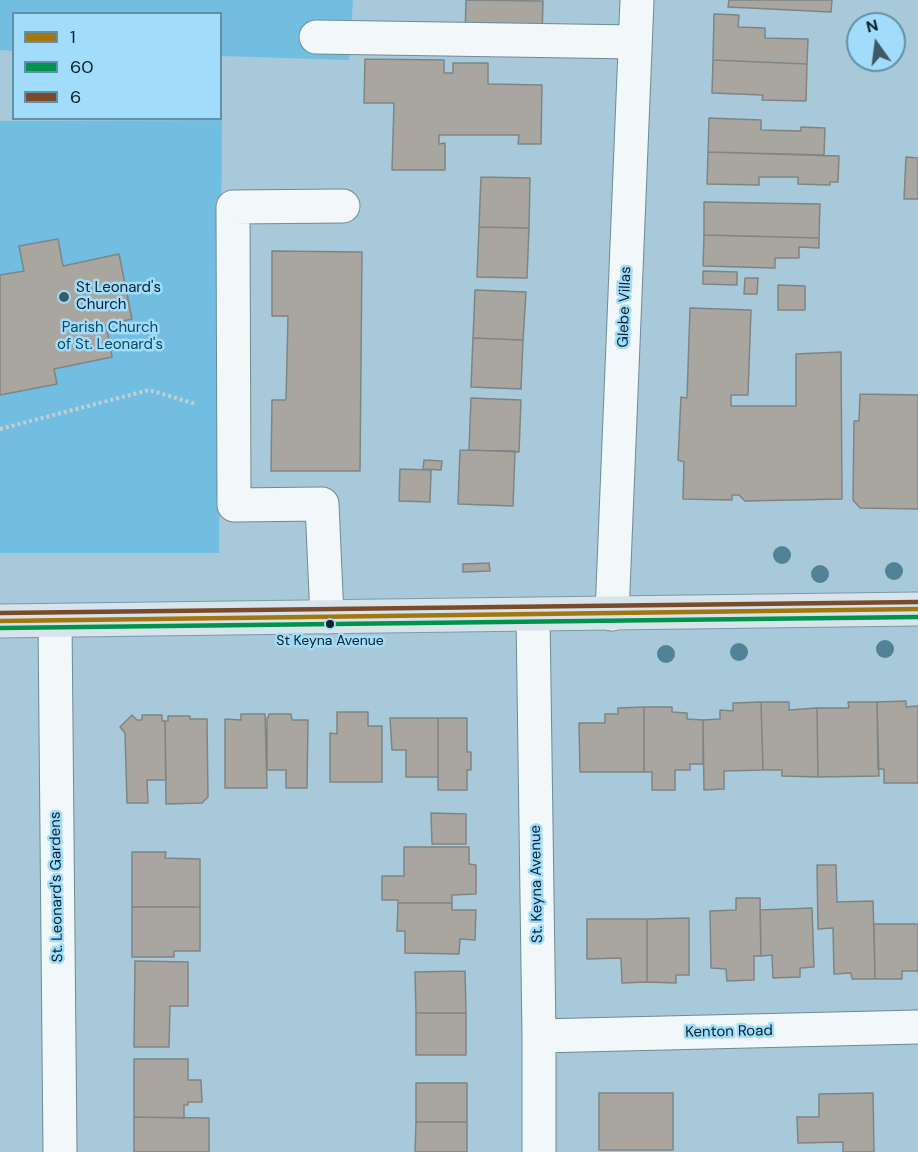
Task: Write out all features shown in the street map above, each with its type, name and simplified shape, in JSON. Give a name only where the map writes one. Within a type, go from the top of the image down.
[{"type":"main road","points":[[0,621],[918,609]]},
{"type":"street","name":"Glebe Villas","points":[[612,614],[637,0]]},
{"type":"street","points":[[316,37],[635,42]]},
{"type":"street","points":[[327,617],[322,504],[234,505],[233,207],[343,206]]},
{"type":"street","name":"St. Keyna Avenue","points":[[533,615],[539,1152]]},
{"type":"street","name":"St. Leonard's Gardens","points":[[55,621],[60,1152]]},
{"type":"street","name":"Kenton Road","points":[[539,1036],[918,1027]]},
{"type":"path","points":[[0,429],[149,390],[197,404],[234,404]]},
{"type":"green space","points":[[0,0],[353,0],[349,60],[222,56],[222,12],[12,12],[12,51],[0,50]]},
{"type":"green space","name":"Parish Church of St. Leonard's","points":[[222,120],[219,553],[0,553],[0,121]]},
{"type":"building","points":[[466,0],[543,1],[542,37],[465,36]]},
{"type":"building","points":[[729,0],[832,0],[831,12],[728,7]]},
{"type":"building","points":[[714,14],[739,15],[738,27],[765,28],[765,38],[808,39],[807,64],[713,60]]},
{"type":"building","points":[[365,59],[444,60],[444,73],[453,73],[453,63],[488,63],[488,84],[542,85],[541,144],[518,144],[519,135],[439,135],[439,144],[445,143],[445,170],[392,170],[394,103],[364,103]]},
{"type":"building","points":[[713,60],[807,64],[806,101],[762,100],[763,95],[712,93]]},
{"type":"building","points":[[709,118],[761,120],[761,130],[801,131],[801,127],[825,128],[824,155],[708,152]]},
{"type":"building","points":[[708,152],[839,156],[838,182],[830,182],[830,185],[798,184],[798,177],[759,177],[759,185],[707,184]]},
{"type":"building","points":[[906,157],[918,158],[918,199],[904,199]]},
{"type":"building","points":[[481,177],[530,178],[529,228],[479,227]]},
{"type":"building","points":[[704,202],[820,204],[819,238],[704,235]]},
{"type":"building","points":[[479,227],[529,228],[527,278],[477,277]]},
{"type":"building","points":[[704,235],[819,238],[819,248],[799,247],[799,258],[775,258],[775,268],[703,266]]},
{"type":"building","name":"St Leonard's Church","points":[[58,239],[63,266],[119,254],[132,319],[106,325],[112,357],[54,369],[57,384],[0,395],[0,275],[24,271],[19,246]]},
{"type":"building","points":[[272,251],[362,252],[360,471],[271,471],[272,400],[286,400],[288,316],[272,316]]},
{"type":"building","points":[[703,271],[737,272],[737,285],[703,284]]},
{"type":"building","points":[[745,278],[758,278],[757,294],[744,294]]},
{"type":"building","points":[[778,285],[805,286],[805,310],[778,310]]},
{"type":"building","points":[[475,290],[526,292],[523,340],[473,338]]},
{"type":"building","points":[[690,308],[751,310],[748,395],[731,395],[731,406],[796,406],[796,354],[841,352],[842,499],[745,501],[739,495],[732,495],[732,500],[683,499],[684,462],[678,460],[681,397],[687,398]]},
{"type":"building","points":[[473,338],[523,340],[521,389],[471,387]]},
{"type":"building","points":[[860,394],[918,395],[918,509],[860,508],[853,500],[854,421],[859,421]]},
{"type":"building","points":[[471,398],[521,400],[519,452],[469,450]]},
{"type":"building","points":[[460,450],[515,451],[513,506],[458,504]]},
{"type":"building","points":[[424,460],[442,461],[441,470],[423,469]]},
{"type":"building","points":[[400,469],[431,470],[430,502],[399,501]]},
{"type":"building","points":[[489,563],[490,571],[463,572],[463,564]]},
{"type":"building","points":[[906,701],[906,707],[918,706],[918,783],[884,783],[884,769],[878,769],[877,702]]},
{"type":"building","points":[[761,702],[789,702],[789,710],[817,708],[818,777],[782,776],[782,770],[763,770]]},
{"type":"building","points":[[761,702],[763,770],[724,771],[724,789],[704,790],[703,720],[720,719],[720,710],[733,711],[733,703]]},
{"type":"building","points":[[848,702],[877,702],[879,776],[818,777],[817,708],[849,708]]},
{"type":"building","points":[[644,707],[644,772],[580,772],[579,723],[605,723],[605,714],[618,714],[618,708]]},
{"type":"building","points":[[644,707],[672,707],[672,712],[687,713],[687,719],[703,720],[703,764],[690,764],[690,770],[675,770],[675,790],[652,790],[652,772],[644,772]]},
{"type":"building","points":[[337,712],[368,712],[368,726],[382,726],[382,782],[330,782],[330,733],[337,734]]},
{"type":"building","points":[[241,714],[265,714],[267,788],[225,788],[225,719],[241,720]]},
{"type":"building","points":[[269,714],[291,714],[292,720],[308,720],[307,788],[286,788],[286,770],[267,770],[267,718]]},
{"type":"building","points":[[132,715],[137,720],[142,720],[142,715],[162,715],[162,721],[165,721],[166,780],[147,780],[148,803],[127,803],[125,733],[120,727]]},
{"type":"building","points":[[168,716],[207,719],[208,797],[202,803],[166,804],[165,721],[168,721]]},
{"type":"building","points":[[390,718],[438,718],[438,777],[406,777],[406,750],[392,750]]},
{"type":"building","points":[[438,718],[467,718],[467,752],[471,752],[471,770],[467,770],[467,790],[438,790]]},
{"type":"building","points":[[431,813],[466,814],[466,844],[432,844]]},
{"type":"building","points":[[404,847],[469,847],[469,864],[476,865],[476,894],[452,895],[452,903],[398,903],[398,900],[382,900],[382,876],[404,876]]},
{"type":"building","points":[[132,852],[166,852],[165,858],[200,859],[200,907],[132,907]]},
{"type":"building","points":[[817,865],[836,865],[837,902],[873,901],[875,979],[852,979],[851,973],[834,974],[833,928],[818,929]]},
{"type":"building","points":[[736,898],[760,898],[761,956],[754,956],[754,980],[727,981],[726,969],[711,968],[710,911],[736,910]]},
{"type":"building","points":[[398,903],[452,903],[452,910],[476,910],[475,940],[460,939],[459,954],[405,953],[405,931],[397,931]]},
{"type":"building","points":[[132,907],[200,907],[200,951],[174,951],[174,957],[132,957]]},
{"type":"building","points":[[812,908],[814,967],[800,968],[800,977],[773,978],[772,955],[761,956],[760,910]]},
{"type":"building","points":[[689,918],[689,975],[676,975],[676,983],[647,982],[647,919]]},
{"type":"building","points":[[587,919],[647,919],[647,982],[622,983],[621,958],[587,959]]},
{"type":"building","points":[[874,924],[918,924],[918,971],[902,971],[902,979],[875,979]]},
{"type":"building","points":[[135,961],[188,962],[188,1006],[170,1006],[169,1047],[134,1047]]},
{"type":"building","points":[[465,971],[466,1013],[416,1013],[415,972]]},
{"type":"building","points":[[416,1013],[466,1013],[466,1055],[416,1055]]},
{"type":"building","points":[[134,1059],[188,1059],[188,1080],[201,1080],[202,1102],[188,1102],[188,1105],[184,1105],[184,1118],[134,1117]]},
{"type":"building","points":[[416,1083],[467,1083],[467,1122],[416,1122]]},
{"type":"building","points":[[599,1093],[673,1093],[673,1150],[599,1150]]},
{"type":"building","points":[[873,1093],[874,1152],[843,1152],[843,1142],[798,1143],[797,1117],[819,1117],[819,1094]]},
{"type":"building","points":[[134,1117],[209,1118],[209,1152],[134,1152]]},
{"type":"building","points":[[416,1122],[467,1122],[467,1152],[415,1152]]},
{"type":"transit line","name":"6","points":[[0,613],[918,602]]},
{"type":"transit line","name":"1","points":[[0,621],[918,609]]},
{"type":"transit line","name":"60","points":[[0,628],[918,617]]},
{"type":"place","name":"St Leonard's Church","points":[[64,297]]},
{"type":"place","name":"St Keyna Avenue","points":[[330,624]]}]
